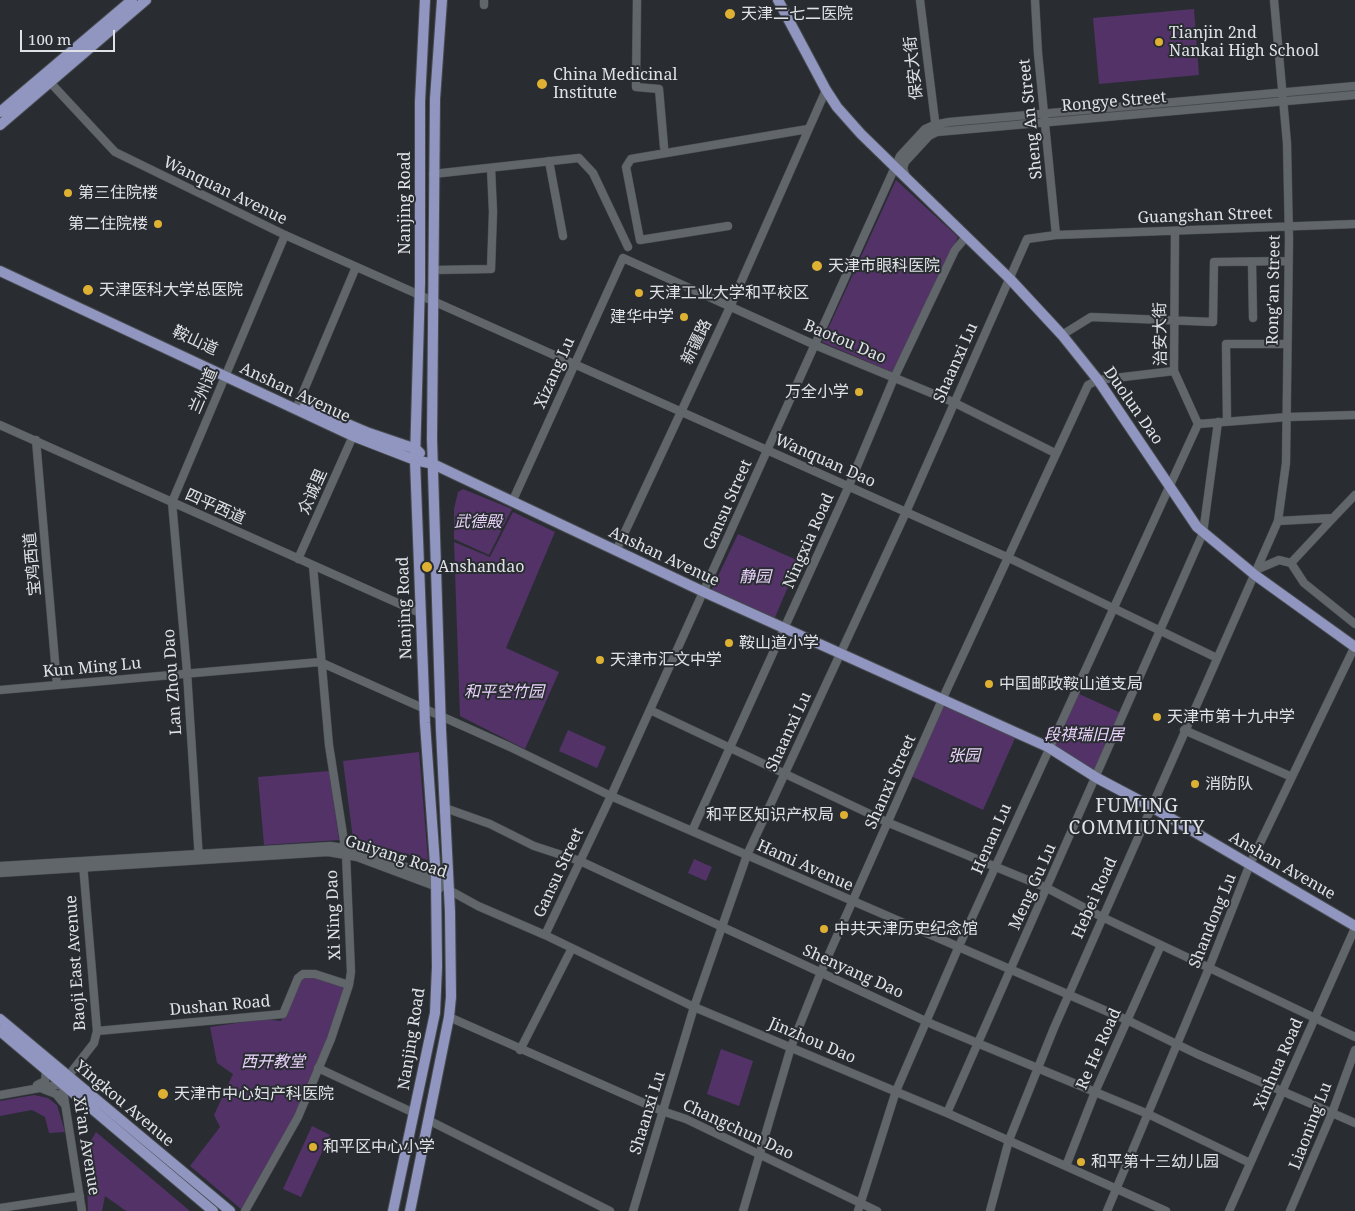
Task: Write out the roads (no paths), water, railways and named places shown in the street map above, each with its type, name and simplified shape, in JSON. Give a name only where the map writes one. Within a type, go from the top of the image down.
[{"type":"main road","points":[[0,125],[132,0]]},
{"type":"main road","points":[[0,112],[47,79],[146,0]]},
{"type":"main road","name":"Nanjing Road","points":[[394,1211],[435,1013],[437,967],[436,882],[420,613],[416,490],[420,102],[425,0]]},
{"type":"main road","name":"Nanjing Road","points":[[410,1211],[449,1017],[451,966],[433,486],[433,174],[435,99],[442,0]]},
{"type":"main road","name":"Duolun Dao","points":[[778,0],[826,90],[862,134],[1010,279],[1062,335],[1098,380],[1203,533],[1355,647]]},
{"type":"main road","name":"鞍山道","points":[[0,264],[226,374],[297,406],[387,440],[416,457]]},
{"type":"main road","name":"Anshan Avenue","points":[[0,271],[226,374]]},
{"type":"main road","name":"Anshan Avenue","points":[[297,406],[353,436],[396,453],[416,457],[433,464],[513,500],[704,592],[1048,747],[1096,778],[1150,806],[1355,927]]},
{"type":"main road","points":[[387,440],[401,440],[408,436],[416,416]]},
{"type":"main road","points":[[396,453],[410,466],[416,490]]},
{"type":"main road","points":[[416,457],[428,472],[433,486]]},
{"type":"main road","name":"Yingkou Avenue","points":[[0,1019],[63,1081],[213,1211]]},
{"type":"main road","name":"Yingkou Avenue","points":[[0,1031],[46,1071],[63,1081],[230,1211]]},
{"type":"street","points":[[637,0],[636,87],[659,89],[664,147]]},
{"type":"street","name":"保安大街","points":[[920,0],[936,128]]},
{"type":"street","name":"Sheng An Street","points":[[1035,0],[1056,235]]},
{"type":"street","name":"Rong'an Street","points":[[1257,572],[1278,521],[1286,463],[1288,417],[1289,227],[1285,102],[1274,0]]},
{"type":"street","name":"Wanquan Avenue","points":[[47,79],[115,152],[285,235],[419,295]]},
{"type":"street","name":"Rongye Street","points":[[936,128],[1355,86]]},
{"type":"street","name":"新疆路","points":[[616,551],[679,411],[730,307],[826,90]]},
{"type":"street","name":"Rongye Street","points":[[1044,117],[1285,102],[1355,95]]},
{"type":"street","points":[[895,167],[900,156],[925,130],[936,128]]},
{"type":"street","points":[[907,179],[903,168],[905,162],[936,128]]},
{"type":"street","points":[[728,226],[640,240],[626,167],[631,160],[808,129]]},
{"type":"street","points":[[433,174],[579,158],[593,173],[628,247]]},
{"type":"street","points":[[549,161],[563,236]]},
{"type":"street","name":"Gansu Street","points":[[545,934],[611,796],[895,167]]},
{"type":"street","points":[[433,270],[491,269],[493,212],[491,168]]},
{"type":"street","name":"Guangshan Street","points":[[1010,279],[1027,239],[1056,235],[1355,224]]},
{"type":"street","name":"治安大街","points":[[1175,231],[1174,371],[1198,424]]},
{"type":"street","name":"兰州道","points":[[172,502],[285,235]]},
{"type":"street","name":"Ningxia Road","points":[[692,831],[848,488],[894,378],[955,250],[966,237]]},
{"type":"street","name":"Baotou Dao","points":[[623,258],[815,345],[953,402],[1055,452]]},
{"type":"street","name":"Xizang Lu","points":[[513,500],[623,258]]},
{"type":"street","points":[[1062,335],[1091,317],[1213,322],[1214,262],[1288,261]]},
{"type":"street","points":[[1252,262],[1253,318]]},
{"type":"street","points":[[297,406],[356,267]]},
{"type":"street","name":"Shaanxi Lu","points":[[633,1211],[694,1007],[747,855],[906,512],[953,402],[1010,279]]},
{"type":"street","name":"Wanquan Dao","points":[[419,295],[574,363],[848,488],[1009,558],[1217,658]]},
{"type":"street","points":[[1227,421],[1226,344],[1287,344]]},
{"type":"street","points":[[1098,380],[1174,371]]},
{"type":"street","name":"Shanxi Street","points":[[743,1211],[791,1047],[821,972],[942,700],[1009,558],[1055,452],[1088,385],[1098,380]]},
{"type":"street","points":[[1170,486],[1198,424],[1288,417],[1355,415]]},
{"type":"street","name":"Meng Gu Lu","points":[[947,1113],[1203,533],[1218,422]]},
{"type":"street","name":"四平西道","points":[[0,425],[420,613]]},
{"type":"street","name":"众诚里","points":[[298,559],[353,436]]},
{"type":"street","name":"宝鸡西道","points":[[36,440],[57,685]]},
{"type":"street","name":"Henan Lu","points":[[859,1207],[896,1092],[927,1020],[1048,747],[1170,486]]},
{"type":"street","points":[[1291,563],[1355,495]]},
{"type":"street","name":"Lan Zhou Dao","points":[[172,502],[187,672],[199,856]]},
{"type":"street","points":[[1278,521],[1333,518]]},
{"type":"street","points":[[1257,572],[1280,560],[1291,563],[1304,584],[1355,624]]},
{"type":"street","name":"Xi Ning Dao","points":[[245,1211],[298,1117],[331,1039],[349,985],[351,972],[345,850],[329,745],[320,662],[313,566]]},
{"type":"street","name":"Hebei Road","points":[[990,1211],[1008,1140],[1068,995],[1150,806],[1257,572]]},
{"type":"street","name":"Shandong Lu","points":[[1107,1211],[1176,1042],[1209,968],[1250,864],[1355,647]]},
{"type":"street","name":"Kun Ming Lu","points":[[0,690],[187,672],[320,662]]},
{"type":"street","name":"Hami Avenue","points":[[320,662],[510,747],[611,796],[852,902],[959,946],[1355,1123]]},
{"type":"street","points":[[650,710],[889,822],[1047,888],[1102,917],[1355,1037]]},
{"type":"street","points":[[1184,730],[1292,776]]},
{"type":"street","name":"Shenyang Dao","points":[[445,808],[490,824],[534,846],[580,861],[722,928],[977,1043],[1039,1067],[1148,1114],[1250,1163]]},
{"type":"street","name":"Guiyang Road","points":[[0,873],[83,864],[199,856],[345,850],[436,882],[449,890]]},
{"type":"street","name":"Guiyang Road","points":[[0,866],[83,864]]},
{"type":"street","name":"Baoji East Avenue","points":[[63,1081],[94,1043],[97,1030],[83,864]]},
{"type":"street","name":"Jinzhou Dao","points":[[449,890],[478,906],[545,934],[694,1007],[947,1113],[1166,1211]]},
{"type":"street","name":"Xinhua Road","points":[[1229,1211],[1355,927]]},
{"type":"street","name":"Re He Road","points":[[1066,1166],[1095,1092],[1161,945]]},
{"type":"street","points":[[520,1050],[572,948]]},
{"type":"street","name":"Dushan Road","points":[[97,1030],[283,1014],[298,978],[303,974],[315,974],[349,985]]},
{"type":"street","name":"Changchun Dao","points":[[449,1017],[520,1050],[662,1111],[686,1119],[760,1154],[859,1207],[877,1211]]},
{"type":"street","name":"Liaoning Lu","points":[[1290,1211],[1332,1113],[1355,1050]]},
{"type":"street","points":[[318,1068],[414,1114]]},
{"type":"street","points":[[38,1087],[45,1080],[46,1071]]},
{"type":"street","points":[[0,1095],[63,1081]]},
{"type":"street","name":"Xi'an Avenue","points":[[63,1081],[82,1211]]},
{"type":"street","points":[[0,1090],[38,1087],[56,1094],[66,1108]]},
{"type":"street","points":[[428,1120],[610,1211]]},
{"type":"street","points":[[0,1208],[80,1196]]},
{"type":"place","name":"天津二七二医院","points":[[730,14]]},
{"type":"place","name":"Tianjin 2nd Nankai High School","points":[[1159,42]]},
{"type":"place","name":"China Medicinal Institute","points":[[542,84]]},
{"type":"place","name":"第三住院楼","points":[[68,193]]},
{"type":"place","name":"第二住院楼","points":[[158,224]]},
{"type":"place","name":"天津市眼科医院","points":[[817,266]]},
{"type":"place","name":"天津医科大学总医院","points":[[88,290]]},
{"type":"place","name":"天津工业大学和平校区","points":[[639,293]]},
{"type":"place","name":"建华中学","points":[[684,317]]},
{"type":"place","name":"万全小学","points":[[859,392]]},
{"type":"place","name":"Anshandao","points":[[427,567]]},
{"type":"place","name":"鞍山道小学","points":[[729,643]]},
{"type":"place","name":"天津市汇文中学","points":[[600,660]]},
{"type":"place","name":"中国邮政鞍山道支局","points":[[989,684]]},
{"type":"place","name":"天津市第十九中学","points":[[1157,717]]},
{"type":"place","name":"消防队","points":[[1195,784]]},
{"type":"place","name":"和平区知识产权局","points":[[844,815]]},
{"type":"place","name":"中共天津历史纪念馆","points":[[824,929]]},
{"type":"place","name":"天津市中心妇产科医院","points":[[163,1094]]},
{"type":"place","name":"和平区中心小学","points":[[313,1147]]},
{"type":"place","name":"和平第十三幼儿园","points":[[1081,1162]]},
{"type":"district","name":"FUMING COMMIUNITY","points":[[1137,818]]},
{"type":"park label","name":"武德殿","points":[[478,522]]},
{"type":"park label","name":"静园","points":[[755,577]]},
{"type":"park label","name":"和平空竹园","points":[[504,692]]},
{"type":"park label","name":"段祺瑞旧居","points":[[1084,735]]},
{"type":"park label","name":"张园","points":[[964,756]]},
{"type":"park label","name":"西开教堂","points":[[273,1062]]}]
